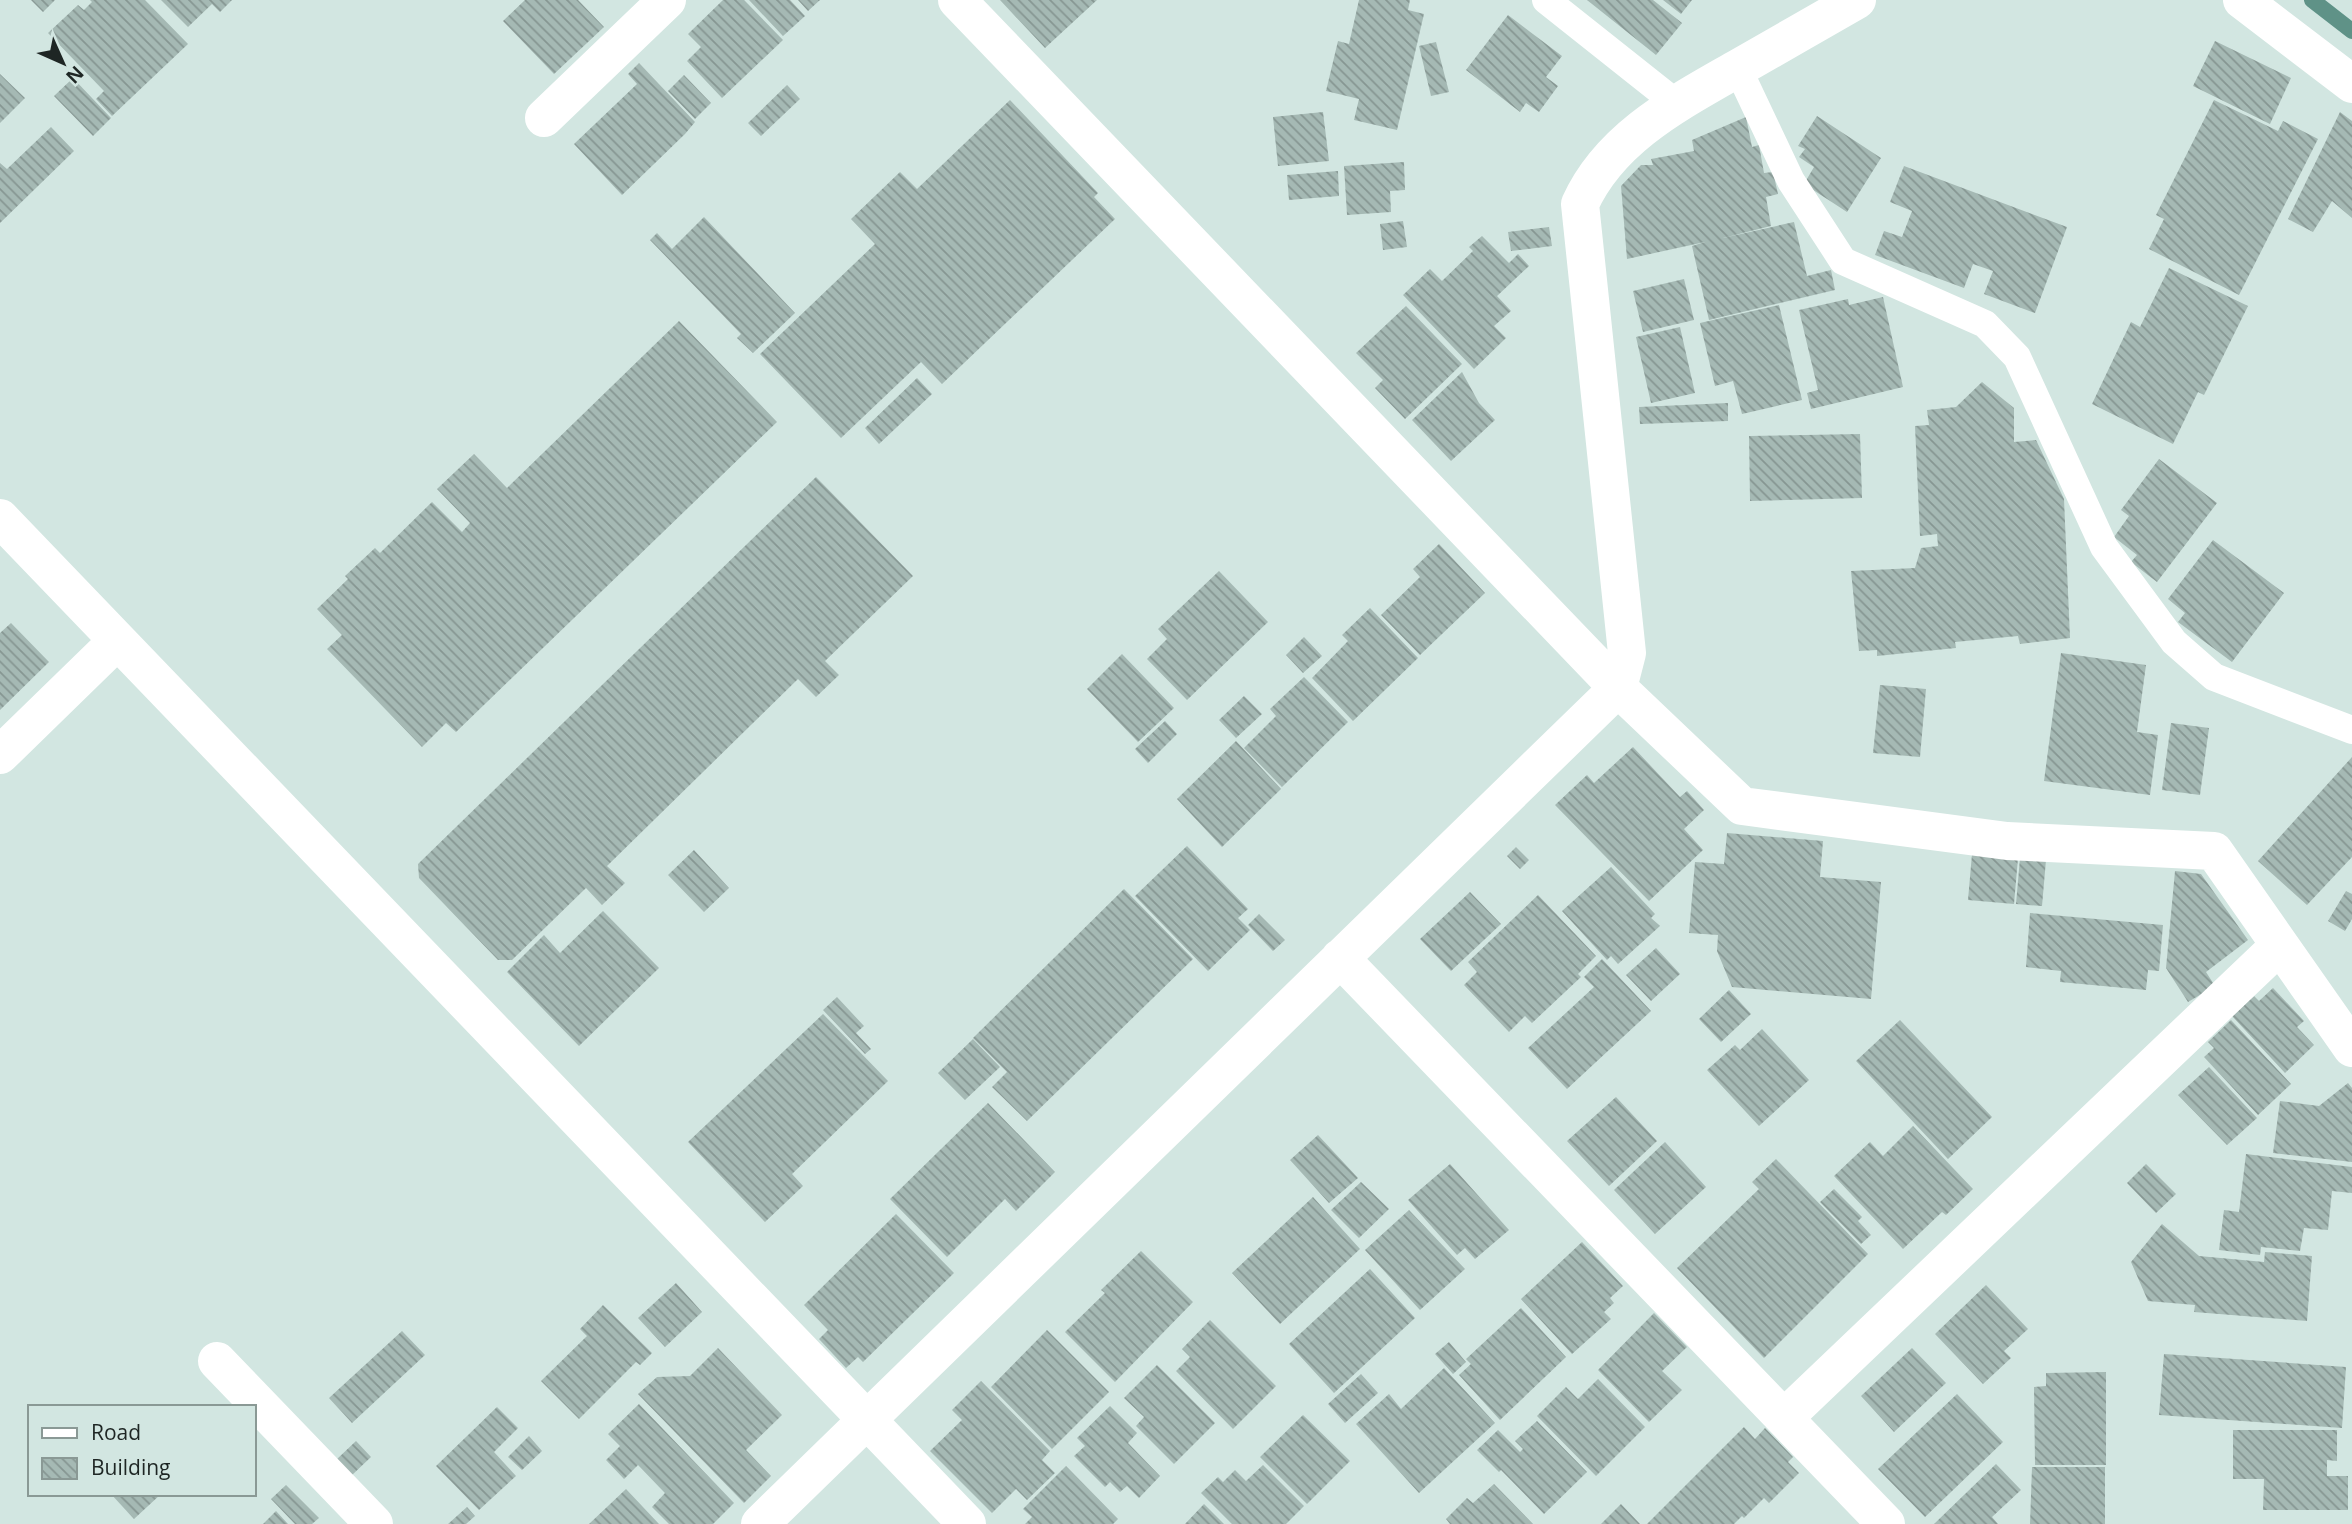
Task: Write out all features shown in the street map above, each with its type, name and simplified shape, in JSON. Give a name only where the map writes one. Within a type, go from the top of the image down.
[{"type":"street","points":[[544,118],[667,0]]},
{"type":"street","points":[[957,0],[1618,688],[1742,806],[2007,841],[2214,851],[2352,1048]]},
{"type":"street","points":[[760,1524],[1618,688],[1627,653],[1580,204],[1590,182],[1635,134],[1677,104],[1857,0]]},
{"type":"street","points":[[2242,0],[2352,84]]},
{"type":"street","points":[[0,518],[967,1524]]},
{"type":"street","points":[[0,755],[117,641]]},
{"type":"street","points":[[1784,1418],[2280,946]]},
{"type":"street","points":[[1340,958],[1886,1524]]},
{"type":"street","points":[[216,1361],[374,1524]]},
{"type":"lane","points":[[1546,0],[1677,104]]},
{"type":"lane","points":[[1738,69],[1791,181],[1843,261],[1985,324],[2017,357],[2104,547],[2174,642],[2214,677],[2352,730]]},
{"type":"building","points":[[31,0],[55,0],[43,12]]},
{"type":"building","points":[[90,0],[145,0],[188,44],[112,116],[96,99],[104,91],[48,33],[78,5],[84,10],[92,2]]},
{"type":"building","points":[[161,0],[232,0],[220,12],[212,4],[188,27]]},
{"type":"building","points":[[525,0],[578,0],[604,27],[554,74],[503,21]]},
{"type":"building","points":[[723,0],[744,0],[783,40],[722,98],[687,61],[701,47],[688,34]]},
{"type":"building","points":[[749,0],[790,0],[805,16],[783,36]]},
{"type":"building","points":[[798,0],[820,0],[808,11]]},
{"type":"building","points":[[1000,0],[1097,0],[1045,48]]},
{"type":"building","points":[[1359,0],[1410,0],[1408,10],[1424,14],[1397,130],[1354,120],[1359,99],[1326,91],[1338,41],[1349,44]]},
{"type":"building","points":[[1587,0],[1653,0],[1682,23],[1656,55]]},
{"type":"building","points":[[1663,0],[1692,0],[1681,14]]},
{"type":"building","points":[[1508,15],[1562,56],[1546,77],[1558,86],[1539,112],[1526,103],[1520,112],[1466,70]]},
{"type":"building","points":[[2215,41],[2291,78],[2270,124],[2193,86]]},
{"type":"building","points":[[1436,42],[1449,92],[1431,96],[1419,46]]},
{"type":"building","points":[[639,63],[695,122],[622,195],[574,144],[637,84],[628,74]]},
{"type":"building","points":[[0,74],[25,98],[0,123]]},
{"type":"building","points":[[684,75],[711,103],[695,119],[668,91]]},
{"type":"building","points":[[73,78],[111,118],[93,136],[54,96]]},
{"type":"building","points":[[787,85],[800,99],[761,136],[748,123]]},
{"type":"building","points":[[1010,100],[1098,193],[1094,197],[1115,219],[942,384],[921,362],[841,438],[760,354],[875,244],[851,219],[900,172],[917,189]]},
{"type":"building","points":[[2214,100],[2278,131],[2283,121],[2318,139],[2239,295],[2149,249],[2164,219],[2156,215]]},
{"type":"building","points":[[1323,112],[1329,161],[1278,166],[1273,117]]},
{"type":"building","points":[[2340,112],[2352,121],[2352,218],[2332,201],[2313,232],[2288,219]]},
{"type":"building","points":[[1817,116],[1881,158],[1847,212],[1804,184],[1814,167],[1799,157],[1805,149],[1798,146]]},
{"type":"building","points":[[1746,117],[1752,147],[1759,145],[1764,173],[1773,172],[1778,194],[1766,197],[1771,226],[1723,238],[1794,222],[1807,276],[1831,270],[1835,290],[1709,320],[1692,246],[1705,242],[1627,259],[1621,186],[1641,165],[1653,165],[1651,159],[1694,151],[1692,140]]},
{"type":"building","points":[[51,127],[74,151],[0,223],[0,163],[7,169]]},
{"type":"building","points":[[1404,162],[1405,190],[1390,191],[1391,212],[1347,215],[1344,166]]},
{"type":"building","points":[[1904,166],[2067,227],[2035,313],[1984,294],[1993,271],[1973,264],[1964,288],[1875,255],[1884,231],[1902,237],[1912,211],[1890,202]]},
{"type":"building","points":[[1338,171],[1339,196],[1289,200],[1287,175]]},
{"type":"building","points":[[704,217],[795,313],[753,353],[737,338],[741,334],[650,240],[657,233],[672,249]]},
{"type":"building","points":[[1403,221],[1407,247],[1383,250],[1380,224]]},
{"type":"building","points":[[1549,227],[1552,246],[1511,251],[1508,232]]},
{"type":"building","points":[[1482,236],[1509,263],[1518,254],[1529,266],[1497,296],[1511,311],[1494,326],[1506,338],[1474,369],[1403,295],[1430,269],[1442,281],[1473,251],[1469,247]]},
{"type":"building","points":[[2169,268],[2248,306],[2204,395],[2198,392],[2173,444],[2092,404],[2131,322],[2140,327]]},
{"type":"building","points":[[1684,279],[1694,320],[1643,332],[1633,291]]},
{"type":"building","points":[[1883,297],[1903,387],[1811,409],[1807,393],[1818,390],[1799,310],[1848,299],[1849,305]]},
{"type":"building","points":[[1779,305],[1802,400],[1742,414],[1733,381],[1715,386],[1700,323]]},
{"type":"building","points":[[1406,306],[1462,364],[1405,419],[1375,388],[1383,380],[1356,353]]},
{"type":"building","points":[[679,321],[777,422],[456,732],[446,723],[422,747],[327,649],[342,635],[317,609],[348,579],[345,576],[375,548],[380,553],[432,502],[462,532],[470,523],[437,489],[474,454],[507,488]]},
{"type":"building","points":[[1680,327],[1695,393],[1651,403],[1636,337]]},
{"type":"building","points":[[1462,372],[1479,403],[1495,420],[1451,461],[1412,420]]},
{"type":"building","points":[[917,378],[932,394],[879,444],[865,428]]},
{"type":"building","points":[[1982,382],[2014,408],[2014,442],[2036,440],[2064,499],[2070,638],[2020,644],[2018,636],[1955,642],[1956,648],[1877,656],[1877,650],[1859,651],[1851,571],[1915,568],[1921,548],[1938,546],[1937,534],[1920,536],[1915,426],[1929,425],[1927,410],[1956,407]]},
{"type":"building","points":[[1728,403],[1728,421],[1640,424],[1639,407]]},
{"type":"building","points":[[1860,434],[1862,498],[1750,501],[1749,436]]},
{"type":"building","points":[[2159,459],[2217,503],[2157,582],[2131,562],[2137,555],[2114,537],[2129,516],[2121,510]]},
{"type":"building","points":[[816,477],[913,576],[825,661],[839,675],[816,697],[798,679],[607,866],[625,883],[602,905],[586,888],[512,960],[498,960],[419,878],[418,864]]},
{"type":"building","points":[[2213,540],[2284,593],[2232,662],[2178,622],[2185,613],[2168,599]]},
{"type":"building","points":[[1439,544],[1485,593],[1420,655],[1381,615],[1420,577],[1413,569]]},
{"type":"building","points":[[1219,571],[1268,622],[1187,700],[1147,659],[1167,639],[1158,629]]},
{"type":"building","points":[[1370,608],[1418,658],[1353,721],[1312,678],[1348,641],[1342,635]]},
{"type":"building","points":[[11,623],[49,662],[0,710],[0,633]]},
{"type":"building","points":[[1304,637],[1322,656],[1303,673],[1286,655]]},
{"type":"building","points":[[2061,653],[2146,665],[2137,732],[2158,735],[2150,795],[2044,781]]},
{"type":"building","points":[[1122,654],[1174,708],[1138,742],[1087,689]]},
{"type":"building","points":[[1304,677],[1348,722],[1282,787],[1244,748],[1276,716],[1270,709]]},
{"type":"building","points":[[1880,685],[1926,689],[1920,757],[1873,753]]},
{"type":"building","points":[[1244,696],[1262,714],[1236,738],[1219,720]]},
{"type":"building","points":[[1165,721],[1177,734],[1148,763],[1135,749]]},
{"type":"building","points":[[2171,723],[2209,728],[2200,795],[2162,790]]},
{"type":"building","points":[[1236,741],[1281,789],[1222,847],[1177,799]]},
{"type":"building","points":[[1633,747],[1680,797],[1687,791],[1704,810],[1684,829],[1703,850],[1649,901],[1555,805],[1587,775],[1594,783]]},
{"type":"building","points":[[2352,757],[2352,857],[2307,905],[2258,861]]},
{"type":"building","points":[[1727,833],[1823,841],[1820,877],[1881,882],[1871,999],[1732,987],[1717,951],[1718,935],[1689,933],[1695,862],[1724,864]]},
{"type":"building","points":[[1187,846],[1248,909],[1238,918],[1250,930],[1208,971],[1135,896]]},
{"type":"building","points":[[1516,847],[1529,860],[1520,869],[1507,856]]},
{"type":"building","points":[[694,850],[729,888],[704,912],[668,875]]},
{"type":"building","points":[[1972,854],[2018,858],[2014,904],[1968,900]]},
{"type":"building","points":[[2020,858],[2046,860],[2042,906],[2016,904]]},
{"type":"building","points":[[1611,867],[1655,914],[1651,918],[1660,926],[1618,964],[1611,956],[1607,960],[1562,911]]},
{"type":"building","points":[[2175,871],[2201,874],[2248,940],[2206,972],[2215,986],[2188,1002],[2166,968]]},
{"type":"building","points":[[1124,889],[1193,959],[1027,1121],[992,1087],[1007,1072],[973,1038]]},
{"type":"building","points":[[2346,891],[2352,894],[2352,919],[2345,931],[2328,921]]},
{"type":"building","points":[[1470,892],[1501,924],[1451,971],[1420,939]]},
{"type":"building","points":[[1538,895],[1596,956],[1578,974],[1581,977],[1532,1023],[1525,1016],[1509,1032],[1464,985],[1477,972],[1468,962]]},
{"type":"building","points":[[603,911],[659,968],[579,1046],[507,972],[544,935],[560,953]]},
{"type":"building","points":[[2030,913],[2163,925],[2159,971],[2148,970],[2146,990],[2060,982],[2061,971],[2026,967]]},
{"type":"building","points":[[1259,914],[1285,940],[1273,951],[1248,925]]},
{"type":"building","points":[[1656,948],[1680,974],[1651,1001],[1626,975]]},
{"type":"building","points":[[1602,959],[1651,1011],[1567,1089],[1528,1048],[1594,987],[1584,977]]},
{"type":"building","points":[[2273,988],[2304,1021],[2297,1027],[2314,1045],[2285,1073],[2232,1016],[2254,996],[2259,1001]]},
{"type":"building","points":[[1729,990],[1751,1014],[1721,1042],[1699,1019]]},
{"type":"building","points":[[837,997],[864,1026],[856,1033],[871,1049],[865,1054],[823,1010]]},
{"type":"building","points":[[823,1014],[888,1081],[792,1174],[803,1186],[765,1222],[688,1142]]},
{"type":"building","points":[[1900,1020],[1992,1117],[1948,1159],[1856,1061]]},
{"type":"building","points":[[2231,1020],[2291,1084],[2258,1115],[2204,1057],[2214,1048],[2208,1042]]},
{"type":"building","points":[[1762,1029],[1809,1080],[1759,1126],[1707,1070],[1735,1045],[1740,1050]]},
{"type":"building","points":[[973,1039],[1000,1067],[965,1100],[938,1073]]},
{"type":"building","points":[[2209,1067],[2257,1118],[2227,1145],[2178,1095]]},
{"type":"building","points":[[2348,1083],[2352,1088],[2352,1162],[2273,1153],[2280,1101],[2319,1106]]},
{"type":"building","points":[[1616,1097],[1657,1141],[1609,1186],[1567,1141]]},
{"type":"building","points":[[988,1103],[1055,1172],[1016,1211],[1005,1199],[947,1257],[890,1199]]},
{"type":"building","points":[[1913,1126],[1973,1189],[1946,1215],[1942,1212],[1903,1249],[1834,1176],[1870,1142],[1883,1156]]},
{"type":"building","points":[[1318,1135],[1358,1178],[1329,1203],[1290,1160]]},
{"type":"building","points":[[1665,1142],[1706,1187],[1655,1234],[1614,1190]]},
{"type":"building","points":[[2246,1154],[2352,1167],[2352,1193],[2332,1191],[2328,1230],[2304,1228],[2300,1251],[2261,1247],[2260,1255],[2219,1250],[2224,1210],[2239,1212]]},
{"type":"building","points":[[1776,1159],[1868,1254],[1764,1358],[1677,1268],[1759,1189],[1752,1182]]},
{"type":"building","points":[[1450,1164],[1509,1230],[1475,1259],[1465,1248],[1457,1255],[1408,1200]]},
{"type":"building","points":[[2146,1164],[2176,1194],[2156,1213],[2127,1183]]},
{"type":"building","points":[[1361,1182],[1389,1209],[1359,1238],[1331,1210]]},
{"type":"building","points":[[1834,1189],[1862,1217],[1858,1221],[1871,1235],[1861,1244],[1820,1202]]},
{"type":"building","points":[[1313,1197],[1360,1249],[1280,1324],[1232,1273]]},
{"type":"building","points":[[1409,1210],[1465,1269],[1420,1310],[1365,1250]]},
{"type":"building","points":[[896,1214],[954,1273],[863,1362],[858,1357],[846,1368],[819,1339],[828,1330],[804,1305]]},
{"type":"building","points":[[2162,1224],[2199,1256],[2264,1262],[2265,1252],[2312,1256],[2307,1321],[2194,1312],[2195,1305],[2148,1301],[2131,1262]]},
{"type":"building","points":[[1582,1242],[1623,1286],[1610,1298],[1614,1303],[1604,1312],[1611,1319],[1572,1354],[1521,1299]]},
{"type":"building","points":[[1141,1251],[1193,1302],[1115,1382],[1065,1332],[1105,1293],[1101,1290]]},
{"type":"building","points":[[1370,1269],[1415,1318],[1334,1393],[1289,1344]]},
{"type":"building","points":[[676,1283],[702,1312],[665,1347],[638,1318]]},
{"type":"building","points":[[1986,1285],[2028,1329],[2004,1351],[2011,1358],[1983,1384],[1935,1334]]},
{"type":"building","points":[[603,1305],[652,1353],[640,1365],[636,1362],[579,1419],[541,1381],[587,1336],[580,1329]]},
{"type":"building","points":[[1521,1308],[1566,1357],[1500,1420],[1459,1375],[1471,1364],[1466,1359]]},
{"type":"building","points":[[1654,1313],[1687,1347],[1662,1371],[1682,1390],[1649,1422],[1598,1370]]},
{"type":"building","points":[[1210,1320],[1276,1386],[1233,1429],[1176,1371],[1190,1357],[1182,1349]]},
{"type":"building","points":[[1047,1330],[1109,1392],[1052,1449],[991,1387]]},
{"type":"building","points":[[402,1331],[425,1355],[352,1423],[329,1398]]},
{"type":"building","points":[[1449,1342],[1466,1362],[1453,1374],[1435,1354]]},
{"type":"building","points":[[718,1348],[782,1415],[746,1450],[771,1476],[744,1503],[638,1394],[657,1377],[690,1376]]},
{"type":"building","points":[[1912,1348],[1946,1383],[1894,1432],[1861,1396]]},
{"type":"building","points":[[2164,1354],[2346,1367],[2342,1428],[2159,1415]]},
{"type":"building","points":[[1157,1365],[1215,1423],[1174,1464],[1136,1426],[1144,1417],[1124,1398]]},
{"type":"building","points":[[1444,1368],[1495,1423],[1419,1493],[1356,1424],[1389,1394],[1401,1409]]},
{"type":"building","points":[[2106,1372],[2106,1465],[2035,1465],[2034,1387],[2046,1386],[2046,1373]]},
{"type":"building","points":[[1361,1374],[1378,1393],[1345,1423],[1328,1404]]},
{"type":"building","points":[[1598,1379],[1645,1427],[1596,1476],[1537,1416],[1566,1387],[1578,1399]]},
{"type":"building","points":[[981,1381],[1050,1451],[1042,1460],[1055,1473],[1027,1500],[1016,1489],[992,1513],[930,1451],[962,1420],[952,1410]]},
{"type":"building","points":[[1957,1394],[2003,1442],[1925,1517],[1878,1469]]},
{"type":"building","points":[[639,1404],[734,1503],[713,1524],[669,1524],[652,1507],[665,1493],[638,1465],[624,1479],[606,1460],[620,1446],[608,1434]]},
{"type":"building","points":[[1110,1406],[1137,1433],[1128,1443],[1160,1476],[1139,1498],[1127,1486],[1120,1492],[1110,1482],[1105,1487],[1074,1456],[1085,1446],[1077,1438]]},
{"type":"building","points":[[497,1407],[518,1428],[494,1452],[516,1476],[479,1510],[436,1466]]},
{"type":"building","points":[[1303,1415],[1350,1461],[1307,1504],[1260,1457]]},
{"type":"building","points":[[1537,1421],[1587,1472],[1544,1514],[1501,1470],[1499,1472],[1477,1450],[1498,1430],[1520,1452],[1523,1449],[1515,1441]]},
{"type":"building","points":[[1744,1427],[1755,1439],[1765,1428],[1793,1457],[1788,1462],[1799,1473],[1769,1503],[1764,1498],[1734,1524],[1647,1524]]},
{"type":"building","points":[[2233,1430],[2337,1430],[2337,1461],[2327,1460],[2327,1476],[2348,1476],[2348,1510],[2263,1510],[2264,1479],[2233,1479]]},
{"type":"building","points":[[529,1436],[542,1451],[522,1470],[508,1457]]},
{"type":"building","points":[[356,1441],[371,1457],[351,1476],[336,1460]]},
{"type":"building","points":[[1996,1464],[2021,1490],[1992,1517],[1998,1524],[1934,1524]]},
{"type":"building","points":[[1263,1465],[1304,1506],[1286,1524],[1232,1524],[1201,1493],[1218,1477],[1223,1482],[1235,1470],[1246,1481]]},
{"type":"building","points":[[1066,1466],[1118,1519],[1113,1524],[1025,1524],[1032,1517],[1023,1509]]},
{"type":"building","points":[[2032,1467],[2105,1467],[2105,1524],[2030,1524]]},
{"type":"building","points":[[1494,1484],[1533,1524],[1450,1524],[1446,1519],[1467,1498],[1473,1503]]},
{"type":"building","points":[[286,1485],[319,1518],[312,1524],[295,1524],[271,1499]]},
{"type":"building","points":[[626,1489],[659,1524],[589,1524]]},
{"type":"building","points":[[113,1496],[159,1496],[134,1519]]},
{"type":"building","points":[[1204,1504],[1224,1524],[1185,1524]]},
{"type":"building","points":[[1621,1504],[1640,1524],[1601,1524]]},
{"type":"building","points":[[467,1507],[475,1516],[466,1524],[448,1524]]},
{"type":"building","points":[[276,1511],[288,1524],[263,1524]]},
{"type":"waterway","points":[[2312,0],[2352,31]]}]
